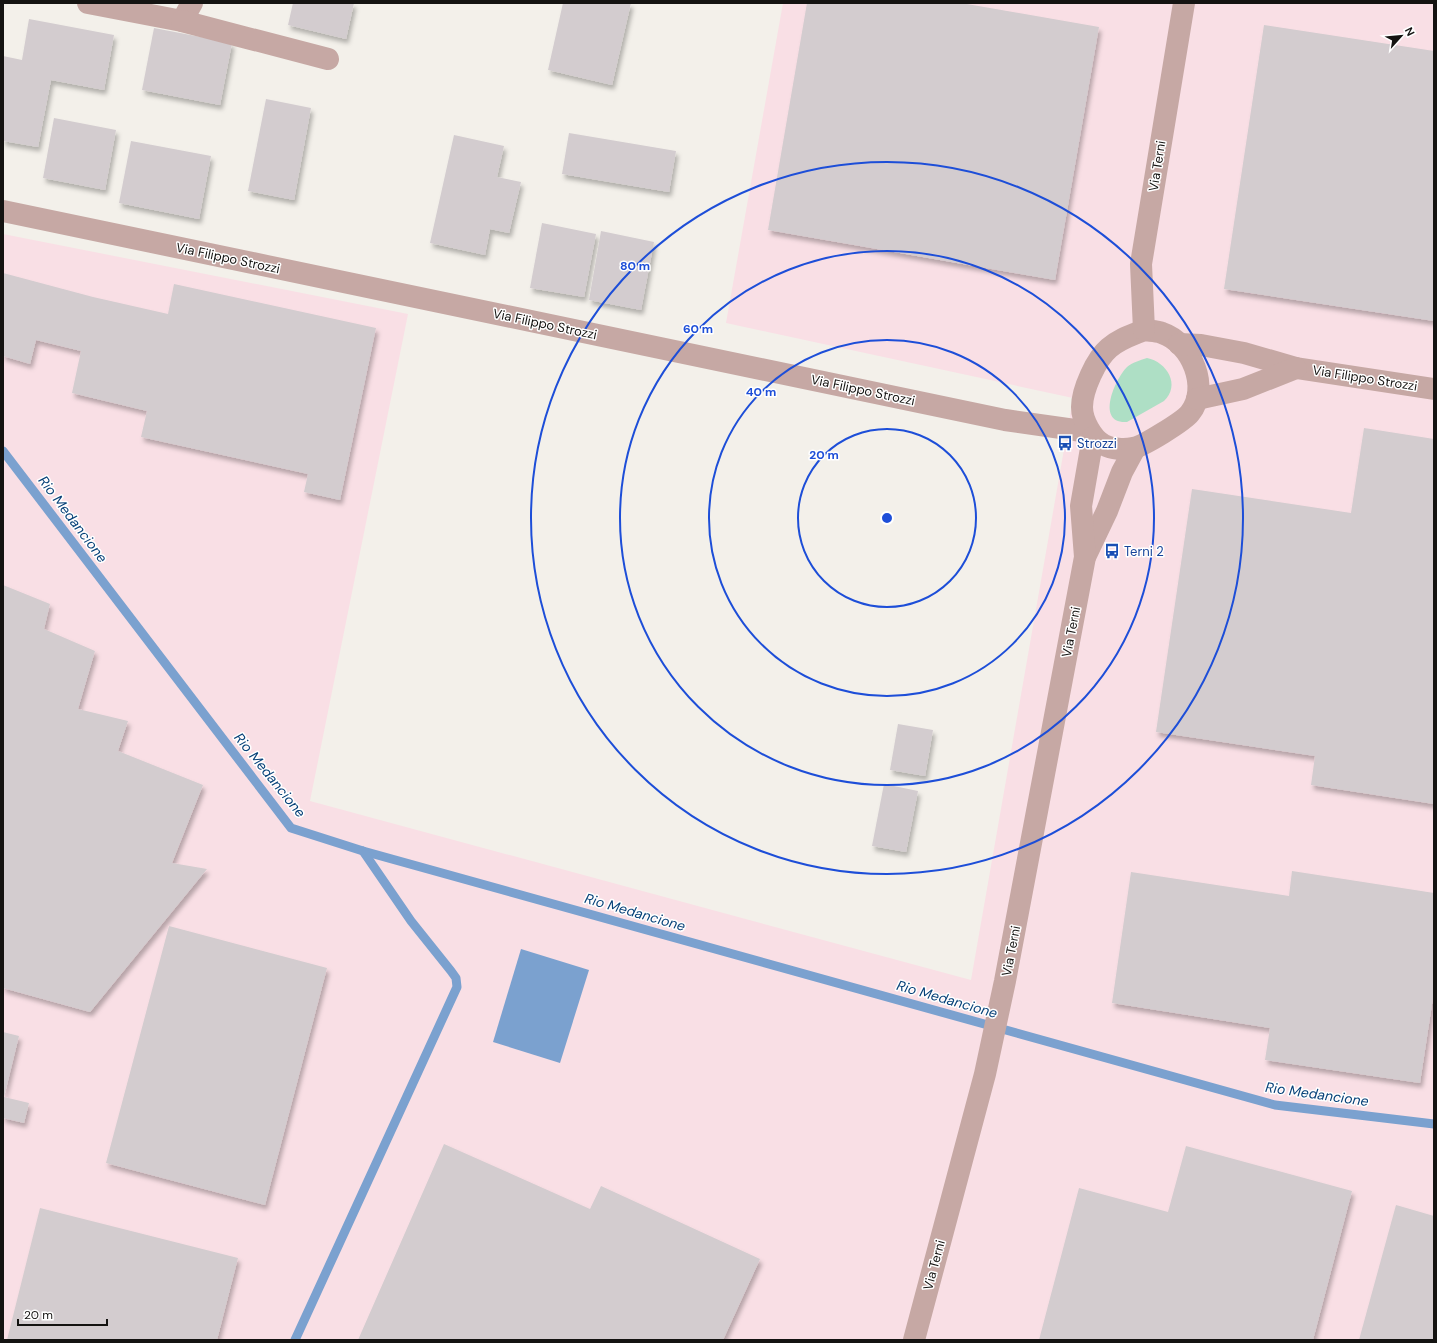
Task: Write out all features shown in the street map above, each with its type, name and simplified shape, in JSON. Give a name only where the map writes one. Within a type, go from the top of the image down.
[{"type":"street","points":[[88,3],[187,12],[328,59]]},
{"type":"street","name":"Via Terni","points":[[1144,330],[1141,264],[1184,3]]},
{"type":"street","name":"Via Filippo Strozzi","points":[[3,211],[1006,420],[1091,434]]},
{"type":"street","points":[[1144,330],[1162,333],[1179,344],[1192,361],[1199,382],[1198,399],[1190,413],[1180,423],[1135,448],[1119,449],[1103,445],[1091,434],[1082,408],[1085,388],[1098,362],[1108,348],[1118,341],[1144,330]]},
{"type":"street","name":"Via Filippo Strozzi","points":[[1179,344],[1201,345],[1244,353],[1296,368],[1434,389]]},
{"type":"street","name":"Via Filippo Strozzi","points":[[1198,399],[1243,388],[1296,368]]},
{"type":"street","name":"Via Terni","points":[[914,1340],[985,1074],[1005,980],[1085,557],[1081,506],[1091,434]]},
{"type":"street","name":"Via Terni","points":[[1085,557],[1108,511],[1122,472],[1135,448]]},
{"type":"shaded area","points":[[783,3],[1434,3],[1434,1340],[3,1340],[3,234],[408,314],[310,801],[971,980],[1073,398],[726,323]]},
{"type":"green space","points":[[1147,358],[1154,360],[1166,369],[1171,381],[1169,395],[1164,401],[1127,422],[1117,421],[1112,416],[1110,400],[1117,381],[1127,367],[1134,362]]},
{"type":"water","points":[[521,949],[589,970],[560,1063],[493,1042]]},
{"type":"building","points":[[293,3],[354,3],[346,39],[288,25]]},
{"type":"building","points":[[563,3],[631,3],[612,85],[548,70]]},
{"type":"building","points":[[807,3],[961,3],[1099,27],[1055,280],[768,230]]},
{"type":"building","points":[[29,19],[114,35],[104,90],[51,80],[38,147],[3,141],[3,56],[22,60]]},
{"type":"building","points":[[1264,25],[1434,51],[1434,321],[1224,289]]},
{"type":"building","points":[[154,28],[232,43],[220,105],[142,90]]},
{"type":"building","points":[[266,99],[311,108],[294,200],[248,191]]},
{"type":"building","points":[[54,118],[116,130],[105,190],[43,178]]},
{"type":"building","points":[[569,133],[676,151],[669,192],[562,174]]},
{"type":"building","points":[[454,135],[504,146],[497,177],[521,182],[509,233],[490,229],[485,255],[430,243]]},
{"type":"building","points":[[131,141],[211,156],[199,219],[119,203]]},
{"type":"building","points":[[542,223],[596,234],[584,297],[530,288]]},
{"type":"building","points":[[601,231],[654,242],[641,310],[589,300]]},
{"type":"building","points":[[3,273],[93,297],[168,314],[174,284],[376,328],[340,500],[304,492],[308,474],[141,437],[147,411],[72,393],[81,351],[36,340],[30,364],[3,356]]},
{"type":"building","points":[[1364,428],[1434,439],[1434,804],[1311,785],[1315,756],[1156,732],[1192,489],[1351,513]]},
{"type":"building","points":[[3,585],[50,604],[44,629],[95,651],[78,709],[128,721],[118,751],[203,785],[172,863],[207,869],[90,1012],[3,988]]},
{"type":"building","points":[[898,724],[933,730],[925,776],[890,770]]},
{"type":"building","points":[[884,784],[918,791],[906,852],[872,846]]},
{"type":"building","points":[[1292,871],[1434,893],[1434,991],[1420,1083],[1265,1060],[1270,1028],[1112,1003],[1131,872],[1289,896]]},
{"type":"building","points":[[169,926],[327,968],[265,1205],[106,1163]]},
{"type":"building","points":[[3,1032],[19,1036],[4,1097],[29,1103],[24,1123],[3,1118]]},
{"type":"building","points":[[444,1144],[590,1209],[601,1186],[760,1259],[723,1340],[358,1340]]},
{"type":"building","points":[[1186,1146],[1352,1191],[1313,1340],[1039,1340],[1079,1188],[1168,1212]]},
{"type":"building","points":[[1396,1205],[1434,1216],[1434,1340],[1359,1340]]},
{"type":"building","points":[[40,1208],[238,1258],[217,1340],[7,1340]]},
{"type":"waterway","name":"Rio Medancione","points":[[3,451],[291,828],[363,851],[1275,1105],[1434,1124]]},
{"type":"waterway","points":[[295,1340],[457,987],[456,978],[411,921],[363,851]]},
{"type":"place","name":"Strozzi","points":[[1065,443]]},
{"type":"place","name":"Terni 2","points":[[1112,551]]}]
